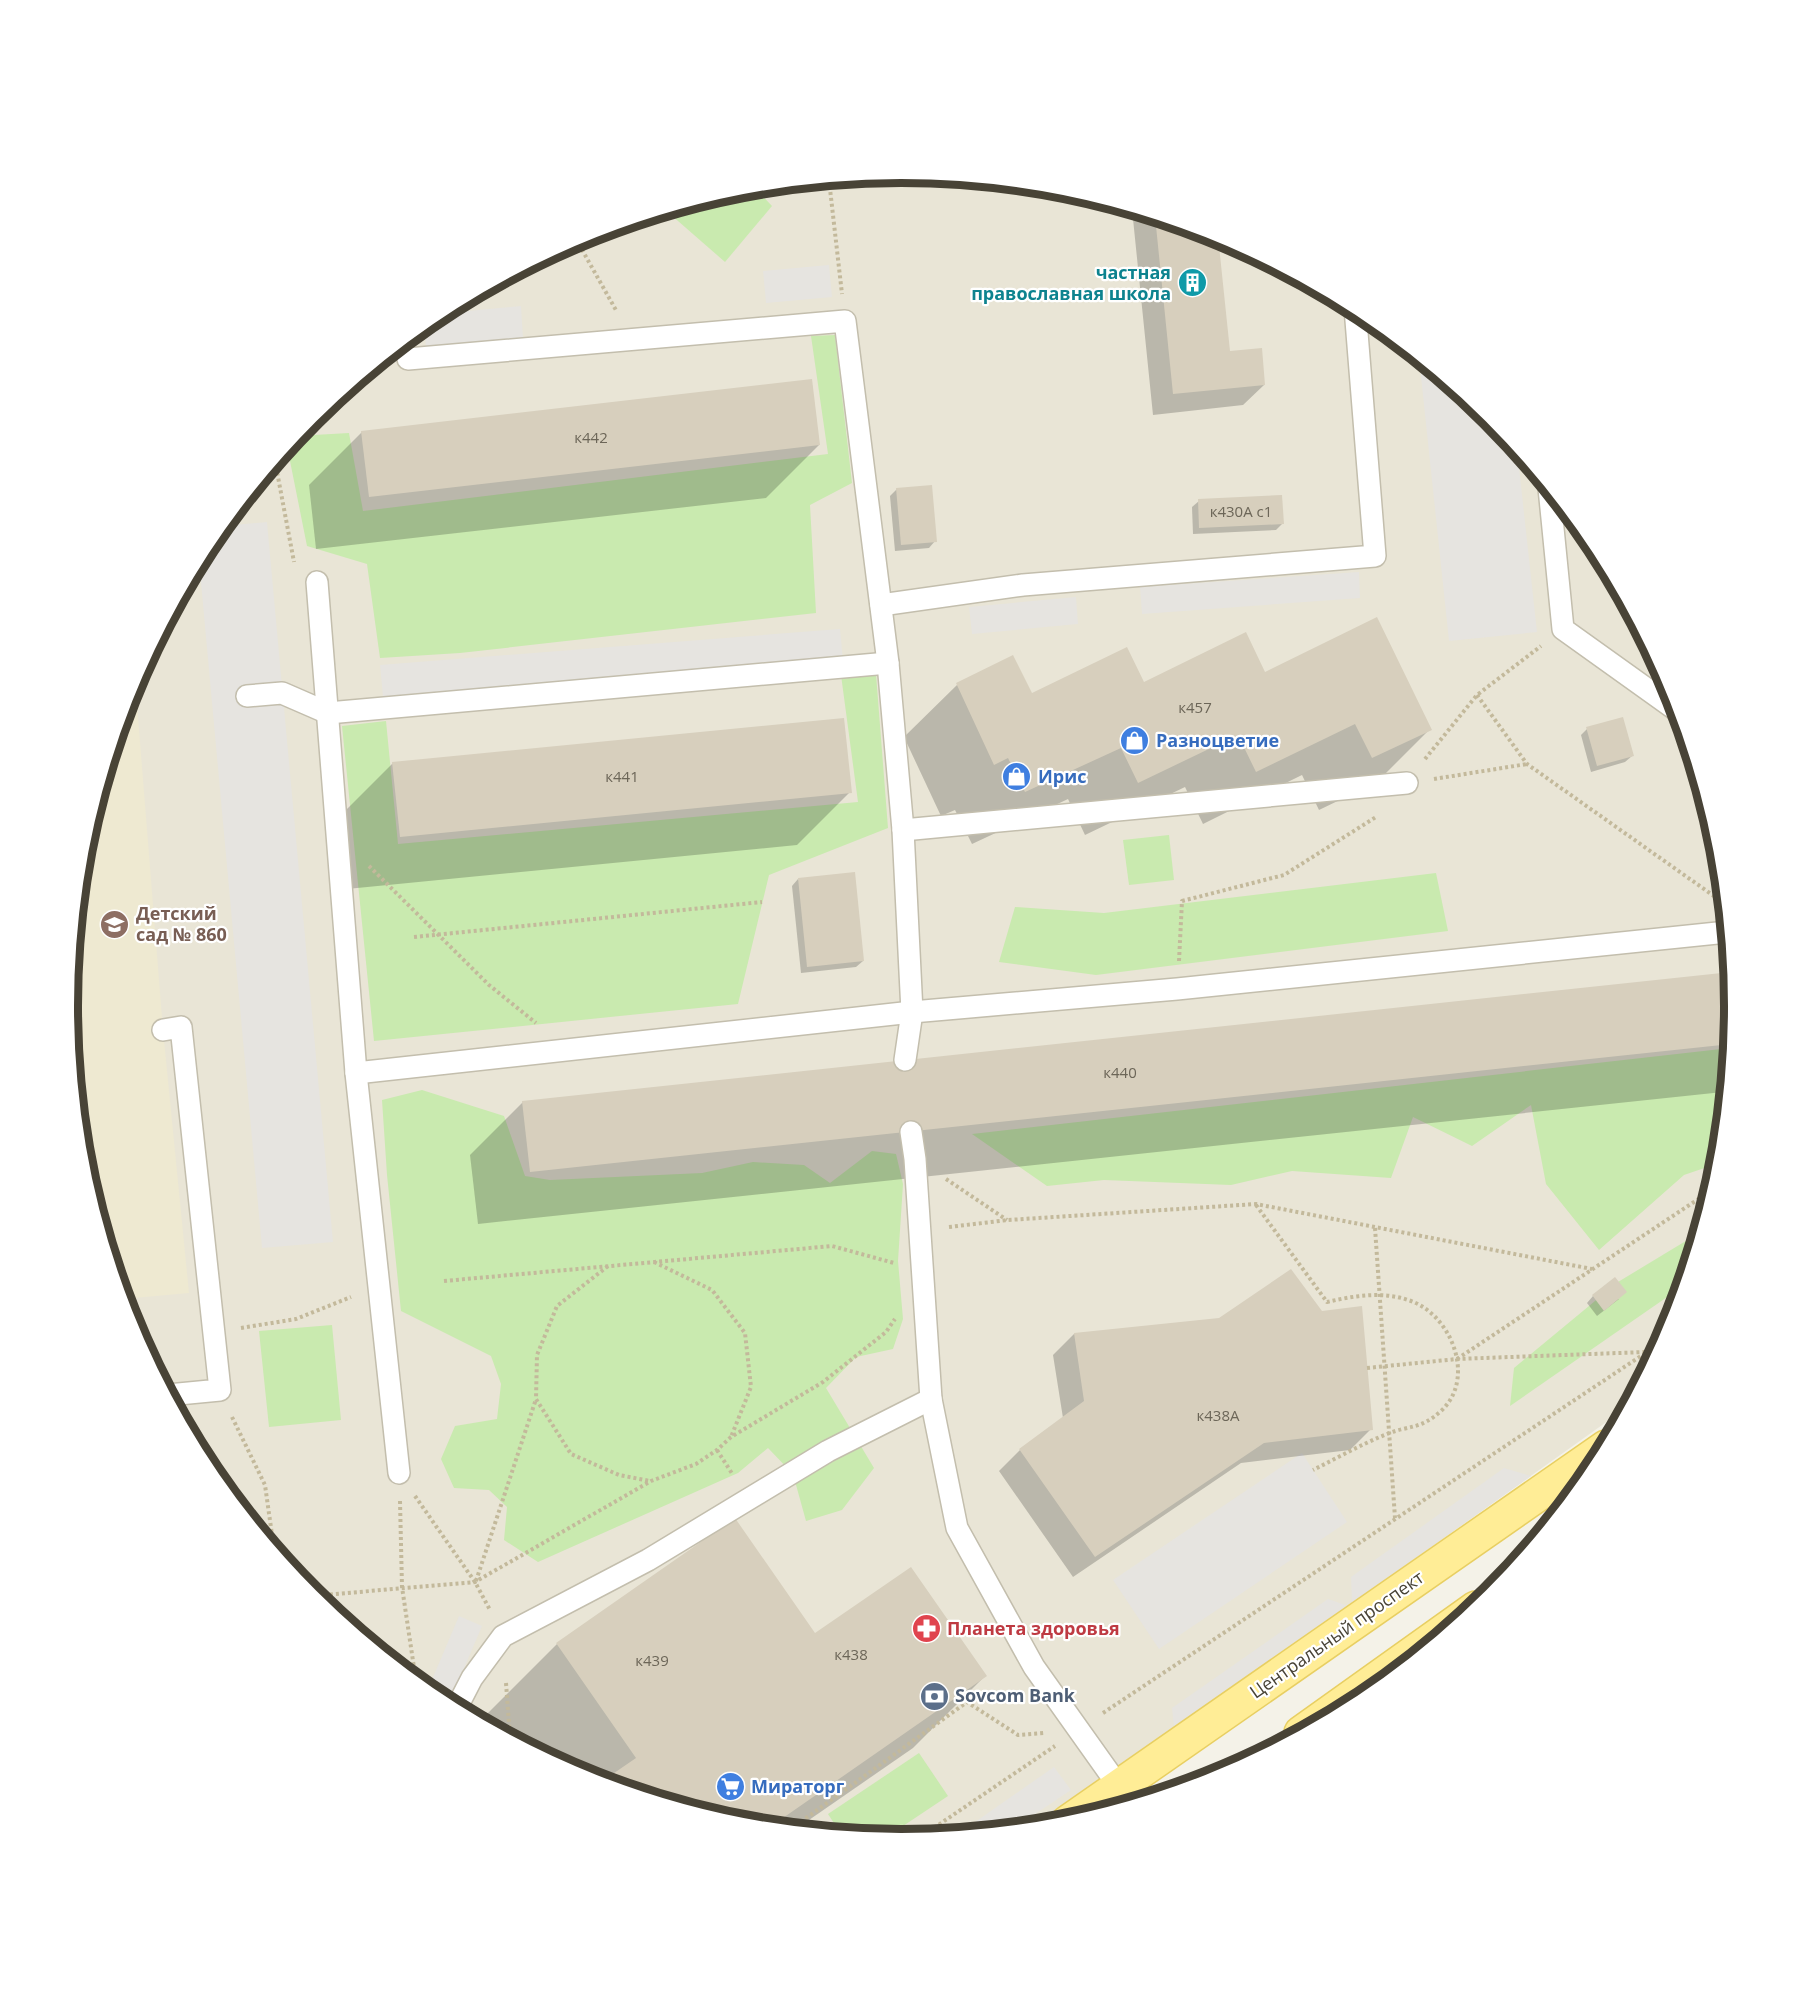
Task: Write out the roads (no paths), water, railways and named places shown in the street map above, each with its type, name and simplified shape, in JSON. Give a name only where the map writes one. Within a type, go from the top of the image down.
[{"type":"main road","name":"Центральный проспект","points":[[1093,1806],[1585,1462]]},
{"type":"lane","points":[[408,359],[845,321],[888,663],[903,830],[912,1012],[905,1060]]},
{"type":"lane","points":[[881,605],[1023,585],[1375,556],[1356,321]]},
{"type":"lane","points":[[1550,500],[1563,629],[1665,702]]},
{"type":"lane","points":[[317,582],[356,1073],[399,1473]]},
{"type":"lane","points":[[248,696],[282,693],[328,713],[888,663]]},
{"type":"lane","points":[[903,830],[1407,783]]},
{"type":"lane","points":[[356,1073],[912,1012],[1178,989],[1720,933]]},
{"type":"lane","points":[[163,1030],[181,1027],[220,1390],[176,1394]]},
{"type":"lane","points":[[911,1132],[915,1159],[931,1399],[957,1528],[1034,1667],[1120,1788]]},
{"type":"lane","points":[[460,1701],[472,1678],[503,1636],[648,1560],[828,1451],[931,1399]]},
{"type":"place","name":"частная православная школа","points":[[1192,283]]},
{"type":"place","name":"Разноцветие","points":[[1135,741]]},
{"type":"place","name":"Ирис","points":[[1017,777]]},
{"type":"place","name":"Детский сад № 860","points":[[115,924]]},
{"type":"place","name":"Планета здоровья","points":[[926,1629]]},
{"type":"place","name":"Sovcom Bank","points":[[934,1696]]},
{"type":"place","name":"Мираторг","points":[[730,1787]]}]
